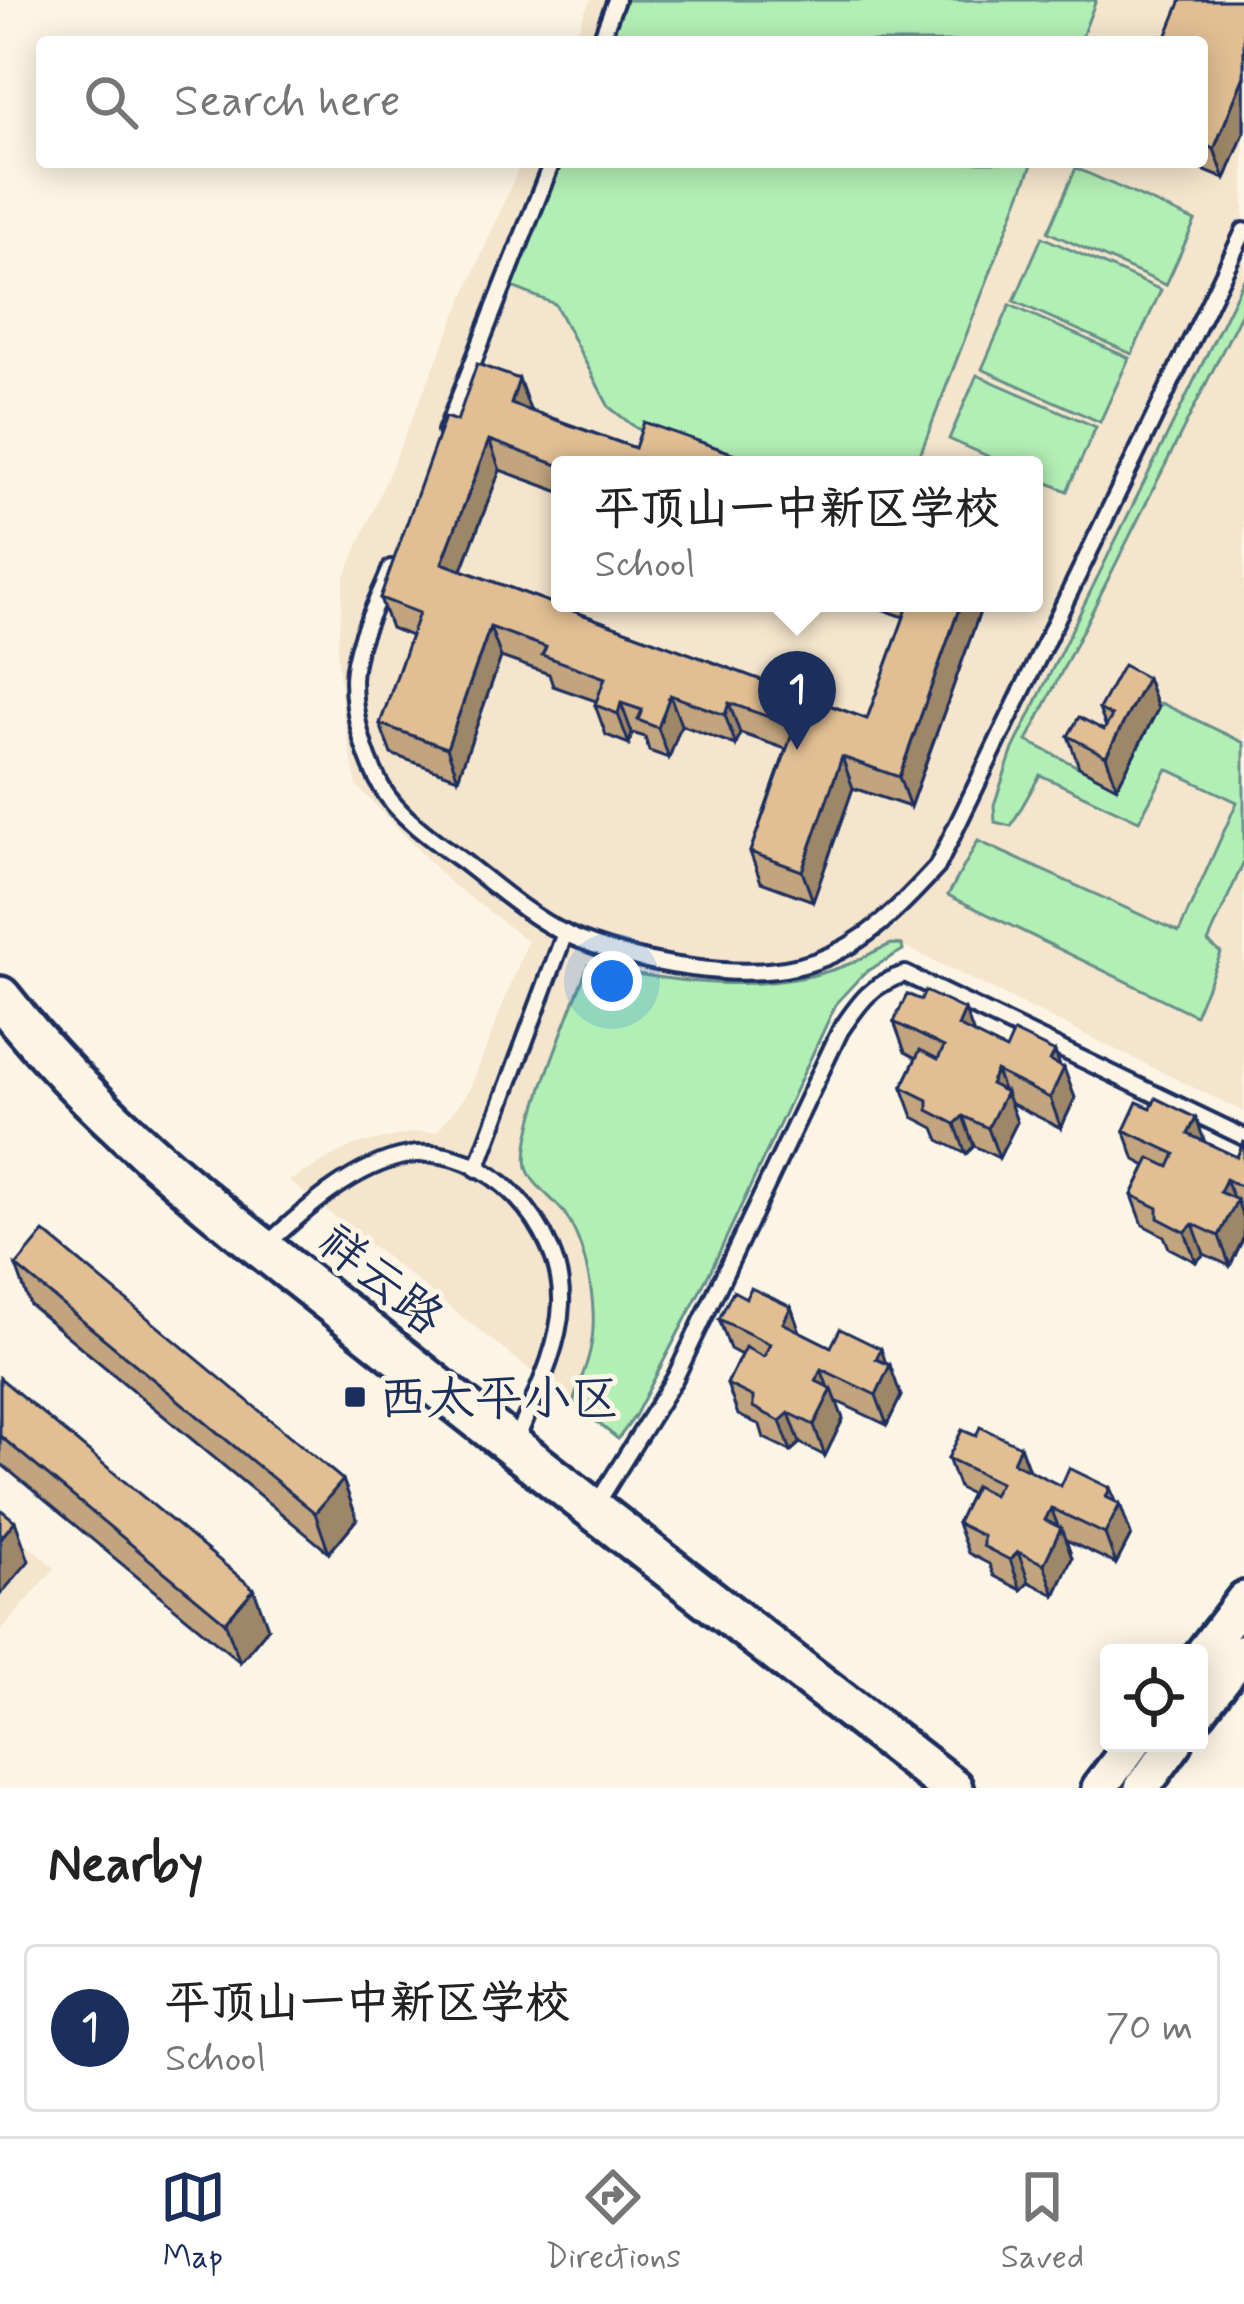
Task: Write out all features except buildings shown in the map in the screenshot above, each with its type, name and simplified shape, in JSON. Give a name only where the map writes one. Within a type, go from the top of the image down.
[{"type":"main road","name":"祥云路","points":[[0,997],[32,1038],[105,1113],[263,1248],[952,1788]]},
{"type":"street","points":[[1208,1646],[1244,1599]]},
{"type":"street","points":[[1208,1699],[1244,1651]]},
{"type":"street","points":[[1099,1788],[1126,1752]]},
{"type":"street","points":[[1142,1788],[1168,1752]]},
{"type":"lane","points":[[602,36],[616,0]]},
{"type":"lane","points":[[441,443],[550,168]]},
{"type":"lane","points":[[398,551],[355,660],[353,683],[359,731],[382,788],[447,850],[565,933],[694,968],[754,972],[814,962],[878,928],[937,867],[1244,231]]},
{"type":"lane","points":[[477,1169],[565,933]]},
{"type":"lane","points":[[593,1509],[676,1378],[840,1031],[863,996],[881,981],[905,974],[1244,1137]]},
{"type":"lane","points":[[263,1248],[296,1217],[375,1167],[410,1155],[440,1157],[477,1169],[511,1190],[552,1249],[559,1272],[558,1332],[514,1448]]},
{"type":"shaded area","points":[[590,0],[1244,0],[1244,1112],[903,946],[864,973],[837,1002],[712,1268],[635,1416],[618,1439],[289,1181],[353,1145],[437,1132],[469,1091],[528,941],[448,881],[357,786],[337,650],[344,579],[518,168],[1208,168],[1208,36],[575,36]]},
{"type":"shaded area","points":[[0,1521],[55,1568],[0,1632]]},
{"type":"green space","points":[[625,0],[1096,0],[1082,36],[611,36]]},
{"type":"green space","points":[[559,168],[1031,168],[919,456],[708,456],[636,428],[609,407],[555,304],[512,287]]},
{"type":"green space","points":[[1076,168],[1195,221],[1166,285],[1048,232]]},
{"type":"green space","points":[[1042,237],[1161,290],[1132,354],[1014,301]]},
{"type":"green space","points":[[1244,279],[1244,308],[1027,741],[1116,786],[1161,703],[1244,743],[1244,861],[1208,942],[1221,953],[1195,1015],[948,895],[978,841],[1179,932],[1237,802],[1167,769],[1139,821],[1040,775],[1011,826],[995,822],[994,805],[1013,749]]},
{"type":"green space","points":[[1010,305],[1129,358],[1100,422],[982,369]]},
{"type":"green space","points":[[977,375],[1096,427],[1067,491],[1043,481],[1043,456],[988,456],[949,439]]},
{"type":"green space","points":[[892,944],[902,945],[903,950],[864,973],[837,1002],[712,1268],[635,1416],[618,1439],[573,1403],[592,1335],[590,1282],[567,1217],[527,1167],[539,1097],[588,965],[686,981],[752,983],[817,974]]},
{"type":"place","name":"平顶山一中新区学校","points":[[797,750]]},
{"type":"place","name":"西太平小区","points":[[355,1397]]}]
